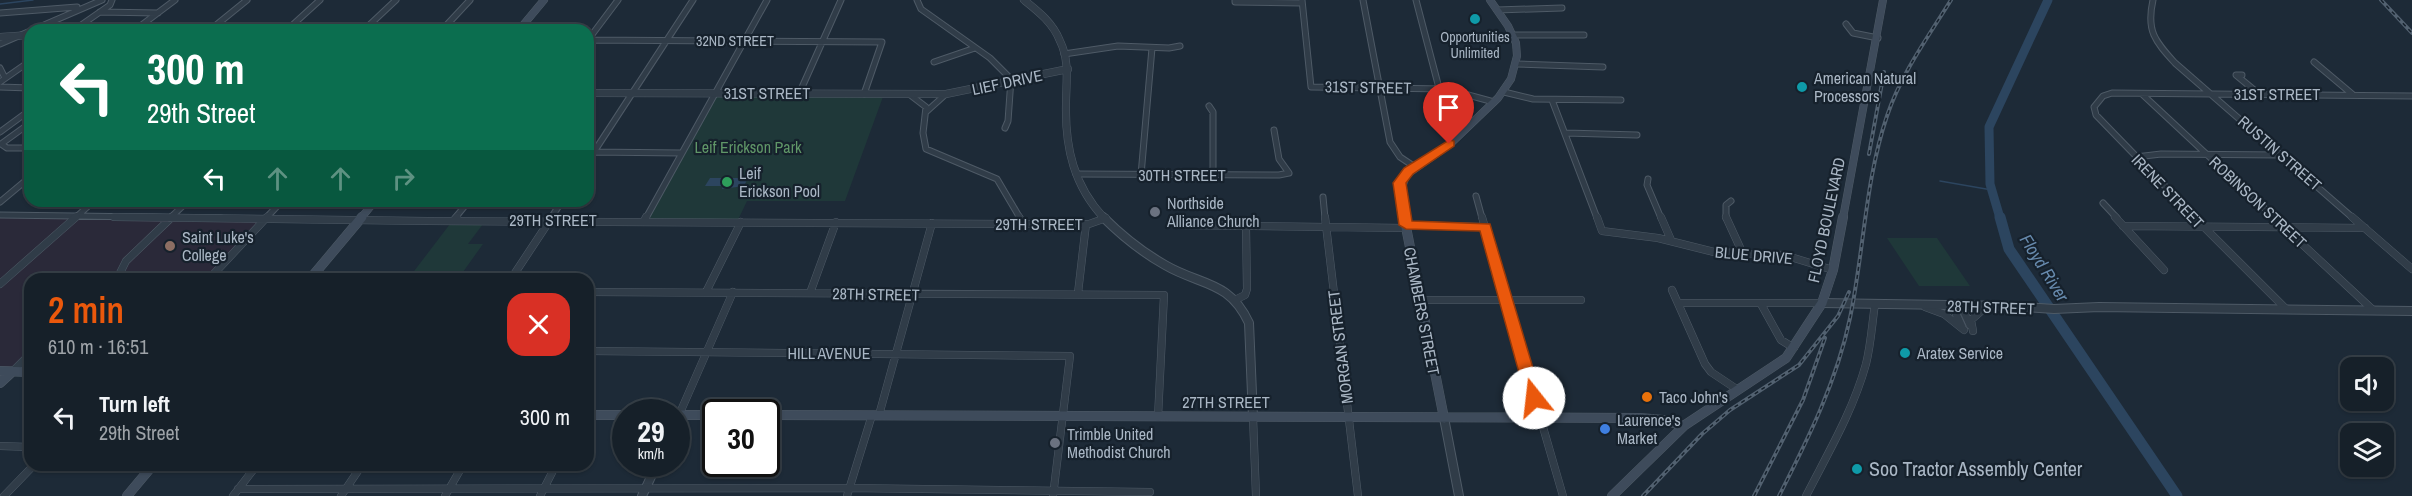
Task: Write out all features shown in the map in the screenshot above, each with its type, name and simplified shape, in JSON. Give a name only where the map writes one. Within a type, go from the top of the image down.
[{"type":"main road","points":[[524,24],[544,0]]},
{"type":"main road","points":[[1415,167],[1449,144],[1504,92],[1511,81],[1516,64],[1516,43],[1490,0]]},
{"type":"main road","name":"FLOYD BOULEVARD","points":[[1612,496],[1684,426],[1786,358],[1822,303],[1833,270],[1878,38],[1883,0]]},
{"type":"main road","name":"CHAMBERS STREET","points":[[1415,167],[1404,175],[1400,183],[1406,227],[1444,418]]},
{"type":"main road","points":[[315,273],[370,207]]},
{"type":"main road","points":[[0,371],[24,372]]},
{"type":"main road","points":[[0,384],[12,372]]},
{"type":"main road","points":[[594,415],[612,415]]},
{"type":"main road","name":"27TH STREET","points":[[780,415],[1640,418],[1663,420],[1684,426]]},
{"type":"main road","points":[[127,496],[148,471]]},
{"type":"street","points":[[43,24],[102,0]]},
{"type":"street","points":[[83,24],[110,5],[112,0]]},
{"type":"street","points":[[143,24],[175,0]]},
{"type":"street","points":[[217,24],[247,0]]},
{"type":"street","points":[[294,24],[320,0]]},
{"type":"street","points":[[370,24],[396,0]]},
{"type":"street","points":[[448,24],[470,0]]},
{"type":"street","points":[[594,32],[618,0]]},
{"type":"street","points":[[594,150],[693,0]]},
{"type":"street","points":[[644,221],[767,0]]},
{"type":"street","points":[[799,94],[842,0]]},
{"type":"street","points":[[916,0],[921,9],[995,62],[1012,81],[1008,121],[1005,128]]},
{"type":"street","points":[[1024,0],[1055,30],[1064,54],[1068,69],[1067,130],[1076,174],[1088,199],[1106,219],[1154,259],[1176,271],[1215,285],[1237,299],[1249,323],[1256,496]]},
{"type":"street","points":[[1363,0],[1393,149],[1415,167]]},
{"type":"street","points":[[1416,0],[1439,88]]},
{"type":"street","name":"RUSTIN STREET","points":[[2153,0],[2148,17],[2149,27],[2175,63],[2412,269]]},
{"type":"street","points":[[1235,1],[1302,1]]},
{"type":"street","name":"31ST STREET","points":[[1302,1],[1311,87],[1439,88],[1456,90],[1494,102]]},
{"type":"street","points":[[0,13],[84,6]]},
{"type":"street","points":[[1497,10],[1562,8]]},
{"type":"street","points":[[100,12],[158,13]]},
{"type":"street","points":[[1845,24],[1853,33],[1878,38]]},
{"type":"street","points":[[0,44],[24,32]]},
{"type":"street","points":[[0,37],[24,35]]},
{"type":"street","points":[[1513,35],[1584,35]]},
{"type":"street","name":"32ND STREET","points":[[594,40],[882,42],[864,94]]},
{"type":"street","points":[[1064,54],[1118,46],[1152,48],[1180,46]]},
{"type":"street","points":[[934,62],[975,48]]},
{"type":"street","points":[[1141,175],[1152,48]]},
{"type":"street","points":[[2314,62],[2352,95]]},
{"type":"street","points":[[1516,64],[1604,67]]},
{"type":"street","points":[[0,68],[3,80],[24,65]]},
{"type":"street","name":"LIEF DRIVE","points":[[946,94],[1068,69]]},
{"type":"street","points":[[2242,75],[2236,75],[2259,94]]},
{"type":"street","points":[[0,87],[24,88]]},
{"type":"street","points":[[1504,92],[1533,99],[1621,100]]},
{"type":"street","name":"31ST STREET","points":[[594,93],[946,94]]},
{"type":"street","points":[[909,94],[920,101],[926,111],[923,133],[926,149],[997,179],[1023,224]]},
{"type":"street","points":[[926,111],[946,94]]},
{"type":"street","name":"IRENE STREET","points":[[2142,94],[2107,94],[2094,107],[2096,115],[2108,130],[2286,309]]},
{"type":"street","name":"31ST STREET","points":[[2142,94],[2412,96]]},
{"type":"street","name":"ROBINSON STREET","points":[[2142,94],[2373,310]]},
{"type":"street","points":[[1552,100],[1566,133],[1637,135]]},
{"type":"street","points":[[1209,106],[1213,112],[1213,175]]},
{"type":"street","points":[[0,132],[24,114]]},
{"type":"street","points":[[24,127],[1,144],[7,148],[24,147]]},
{"type":"street","name":"30TH STREET","points":[[1076,174],[1279,175],[1289,173],[1279,159],[1274,130]]},
{"type":"street","name":"BLUE DRIVE","points":[[1566,133],[1602,231],[1671,240],[1705,251],[1794,256],[1833,270]]},
{"type":"street","points":[[594,152],[682,153]]},
{"type":"street","points":[[2136,157],[2161,154],[2282,155]]},
{"type":"street","points":[[1648,179],[1647,185],[1671,240]]},
{"type":"street","points":[[0,202],[24,182]]},
{"type":"street","points":[[1476,196],[1563,496]]},
{"type":"street","name":"MORGAN STREET","points":[[1323,197],[1358,496]]},
{"type":"street","points":[[1731,201],[1726,205],[1726,218],[1743,254]]},
{"type":"street","points":[[2103,203],[2164,270]]},
{"type":"street","points":[[0,284],[87,207]]},
{"type":"street","points":[[120,273],[121,267],[182,207]]},
{"type":"street","points":[[215,273],[276,207]]},
{"type":"street","points":[[453,221],[464,207]]},
{"type":"street","points":[[515,273],[558,207]]},
{"type":"street","name":"29TH STREET","points":[[0,215],[453,221],[1023,224],[1086,224],[1106,219]]},
{"type":"street","points":[[706,292],[741,222]]},
{"type":"street","points":[[810,293],[836,222]]},
{"type":"street","points":[[848,492],[896,353],[932,223]]},
{"type":"street","points":[[1078,293],[1086,224]]},
{"type":"street","points":[[1176,225],[1486,227]]},
{"type":"street","points":[[1237,299],[1245,295],[1247,288],[1246,226]]},
{"type":"street","points":[[2123,226],[2366,228]]},
{"type":"street","points":[[1672,290],[1705,364],[1711,372],[1738,390]]},
{"type":"street","name":"28TH STREET","points":[[594,292],[1164,295],[1158,417]]},
{"type":"street","points":[[685,399],[733,292]]},
{"type":"street","points":[[1420,300],[1581,300]]},
{"type":"street","name":"28TH STREET","points":[[1678,303],[1916,304],[2054,309],[2098,307],[2412,311]]},
{"type":"street","points":[[1761,304],[1781,340],[1794,348]]},
{"type":"street","points":[[1806,496],[1855,393],[1869,347],[1875,304]]},
{"type":"street","points":[[1916,304],[1944,314],[1964,330],[1956,305]]},
{"type":"street","points":[[1956,305],[1973,331],[1971,320],[1987,306]]},
{"type":"street","name":"HILL AVENUE","points":[[594,351],[1070,356],[1063,416]]},
{"type":"street","points":[[12,372],[24,360]]},
{"type":"street","points":[[1053,493],[1063,416]]},
{"type":"street","name":"CHAMBERS STREET","points":[[1444,418],[1459,496]]},
{"type":"street","points":[[0,446],[24,447]]},
{"type":"street","points":[[4,496],[28,471]]},
{"type":"street","points":[[233,496],[252,471]]},
{"type":"street","points":[[344,493],[358,471]]},
{"type":"street","points":[[447,493],[460,471]]},
{"type":"street","points":[[542,493],[553,471]]},
{"type":"street","points":[[644,493],[651,477]]},
{"type":"street","points":[[238,489],[344,493],[1150,492]]},
{"type":"shaded area","points":[[0,215],[266,218],[215,273],[24,273],[24,372],[0,371]]},
{"type":"green space","name":"Leif Erickson Park","points":[[716,93],[884,94],[845,201],[747,201],[737,222],[644,221]]},
{"type":"green space","points":[[450,224],[483,224],[468,244],[483,244],[462,273],[413,273]]},
{"type":"green space","points":[[1887,238],[1937,238],[1970,286],[1919,286]]},
{"type":"water","name":"Leif Erickson Pool","points":[[710,178],[748,178],[744,186],[722,189],[723,186],[705,186]]},
{"type":"waterway","points":[[0,4],[33,0]]},
{"type":"waterway","name":"Floyd River","points":[[2000,218],[1990,184],[1989,127],[2048,0]]},
{"type":"waterway","points":[[1940,181],[1992,190]]},
{"type":"waterway","name":"Floyd River","points":[[2000,217],[2009,249],[2177,496]]},
{"type":"railway","points":[[1779,496],[1820,409],[1838,364],[1855,293],[1869,191],[1887,116],[1907,71],[1951,0]]},
{"type":"railway","points":[[2381,0],[2412,33]]},
{"type":"railway","points":[[1869,154],[1884,72]]},
{"type":"railway","points":[[1643,496],[1702,434],[1730,410],[1799,365],[1838,316],[1849,292]]},
{"type":"railway","points":[[1754,496],[1803,400],[1825,338]]},
{"type":"place","name":"Opportunities Unlimited","points":[[1475,19]]},
{"type":"place","name":"American Natural Processors","points":[[1802,87]]},
{"type":"place","name":"Leif Erickson Pool","points":[[727,182]]},
{"type":"place","name":"Northside Alliance Church","points":[[1155,212]]},
{"type":"place","name":"Saint Luke's College","points":[[170,246]]},
{"type":"place","name":"Aratex Service","points":[[1905,353]]},
{"type":"place","name":"Taco John's","points":[[1647,397]]},
{"type":"place","name":"Laurence's Market","points":[[1605,429]]},
{"type":"place","name":"Trimble United Methodist Church","points":[[1055,443]]},
{"type":"place","name":"Soo Tractor Assembly Center","points":[[1857,469]]},
{"type":"route","points":[[1449,144],[1404,175],[1400,183],[1400,194],[1406,225],[1486,227],[1534,398]]}]
